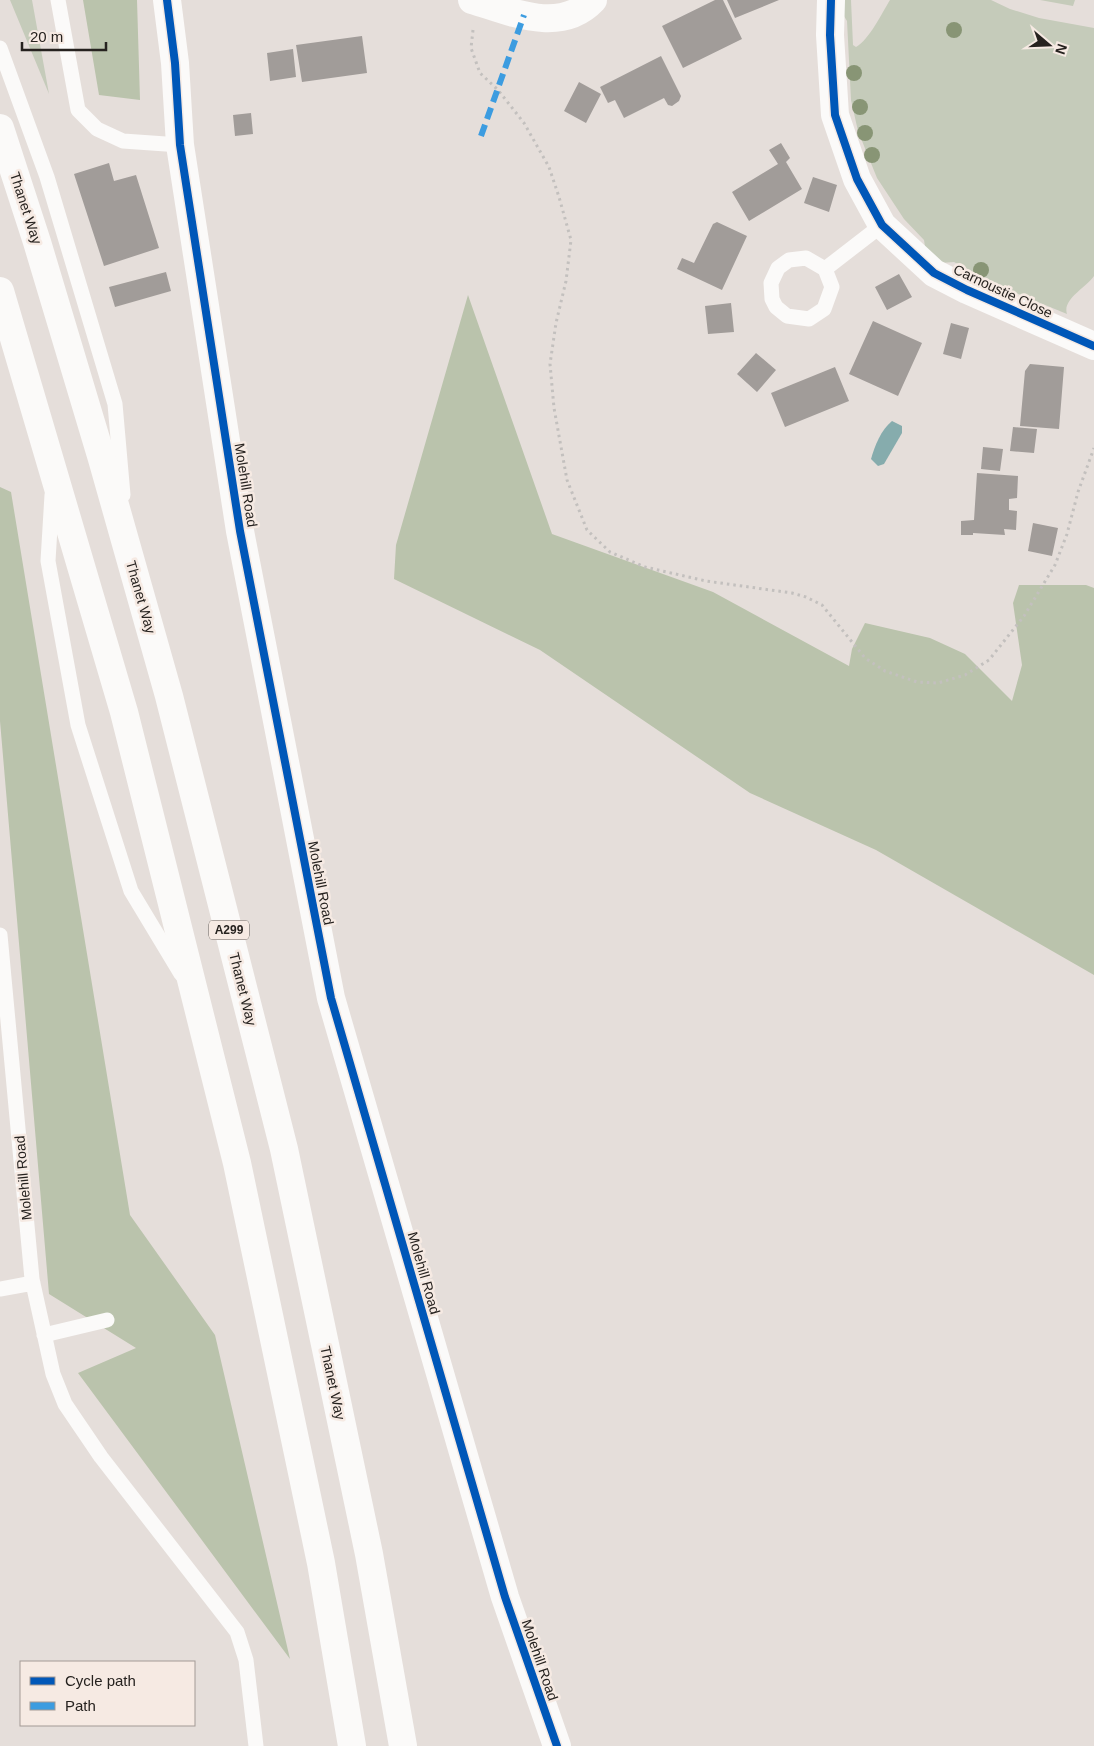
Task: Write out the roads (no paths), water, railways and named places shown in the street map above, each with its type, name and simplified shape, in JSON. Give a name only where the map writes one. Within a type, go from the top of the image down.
[{"type":"main road","name":"Molehill Road","points":[[166,0],[175,63],[180,145],[240,531],[331,998],[505,1597],[557,1746]]},
{"type":"main road","points":[[476,1],[546,20],[569,15],[593,0]]},
{"type":"main road","name":"Carnoustie Close","points":[[831,0],[830,35],[835,115],[857,179],[882,225],[934,272],[967,290],[1094,346]]},
{"type":"main road","name":"Thanet Way","points":[[0,128],[37,242],[170,696],[284,1149],[369,1554],[403,1746]]},
{"type":"main road","points":[[0,291],[124,712],[237,1163],[320,1563],[352,1746]]},
{"type":"lane","points":[[58,0],[78,110],[97,129],[123,141],[180,145]]},
{"type":"lane","points":[[0,48],[47,177],[115,404],[127,547]]},
{"type":"lane","points":[[825,269],[882,225]]},
{"type":"lane","points":[[806,258],[825,269],[832,286],[824,309],[809,319],[787,316],[776,307],[772,299],[771,283],[778,268],[789,260],[806,258]]},
{"type":"lane","points":[[54,474],[48,561],[78,725],[131,891],[195,997]]},
{"type":"lane","name":"Molehill Road","points":[[0,935],[33,1283],[53,1374],[65,1404],[101,1457],[237,1632],[246,1660],[256,1746]]},
{"type":"lane","points":[[0,1289],[33,1283]]},
{"type":"lane","points":[[44,1334],[107,1320]]},
{"type":"water","points":[[892,421],[902,426],[902,433],[884,464],[878,466],[871,459],[882,433]]}]
